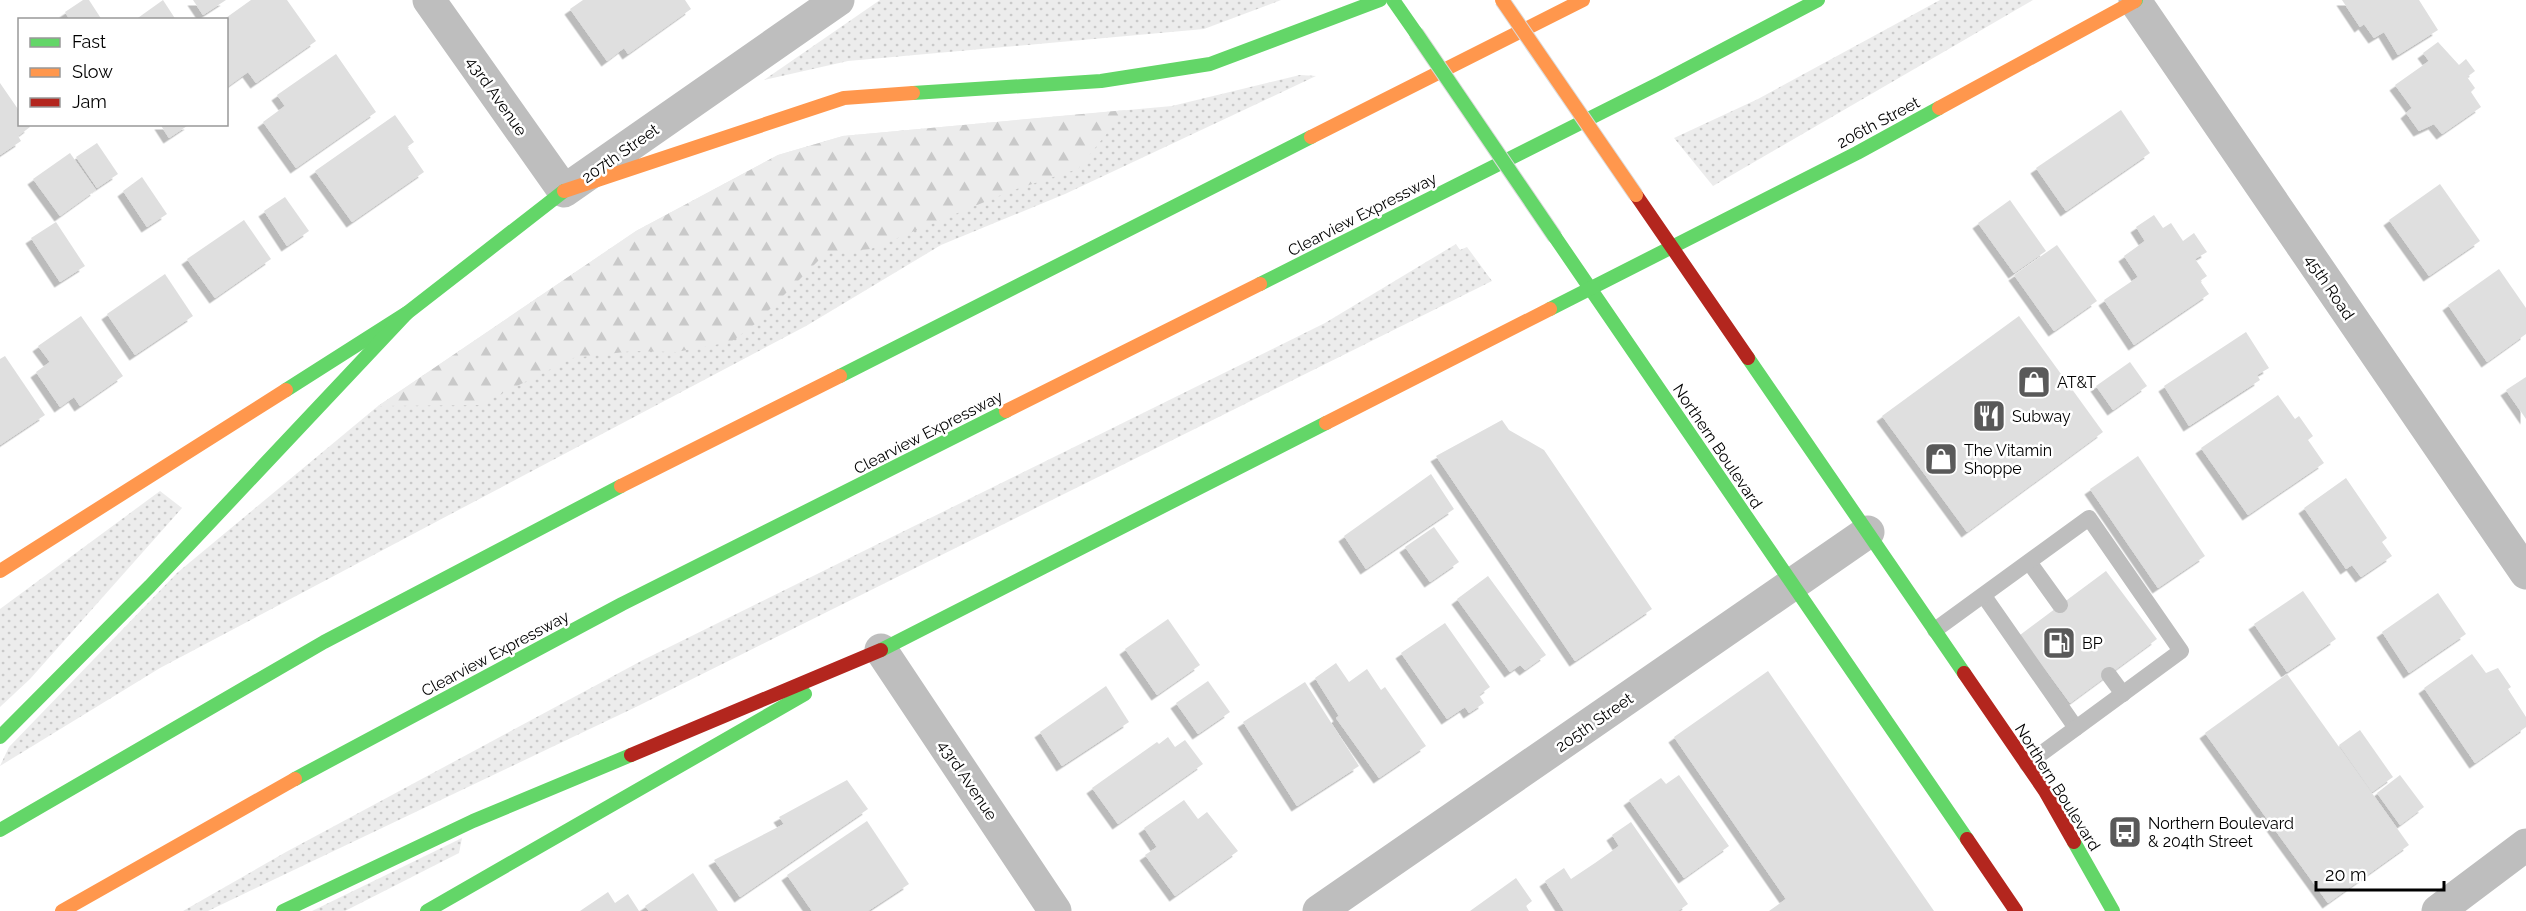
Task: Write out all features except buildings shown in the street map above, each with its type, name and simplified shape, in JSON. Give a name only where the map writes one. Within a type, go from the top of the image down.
[{"type":"main road","points":[[564,191],[844,98],[1101,81],[1210,64],[1380,0]]},
{"type":"main road","name":"Northern Boulevard","points":[[1393,0],[2016,911]]},
{"type":"main road","name":"Northern Boulevard","points":[[1502,0],[2027,764],[2045,791],[2113,911]]},
{"type":"main road","points":[[0,830],[324,642],[552,522],[1583,0]]},
{"type":"main road","name":"Clearview Expressway","points":[[62,911],[347,750],[622,604],[1650,88],[1818,0]]},
{"type":"main road","name":"206th Street","points":[[1591,289],[1857,153],[2136,0]]},
{"type":"main road","name":"207th Street","points":[[406,313],[564,191]]},
{"type":"main road","points":[[427,911],[881,650],[1591,289]]},
{"type":"main road","points":[[0,571],[406,313]]},
{"type":"main road","points":[[0,736],[150,586],[406,313]]},
{"type":"main road","points":[[283,911],[472,821],[881,650]]},
{"type":"street","name":"43rd Avenue","points":[[429,0],[564,191]]},
{"type":"street","name":"207th Street","points":[[564,191],[838,0]]},
{"type":"street","name":"45th Road","points":[[2136,0],[2526,573]]},
{"type":"street","name":"205th Street","points":[[1336,906],[1868,532]]},
{"type":"street","name":"43rd Avenue","points":[[881,650],[1055,911]]},
{"type":"street","points":[[2438,911],[2526,845]]},
{"type":"lane","points":[[1935,630],[2089,518],[2181,651],[2027,764]]},
{"type":"lane","points":[[2029,562],[2060,605]]},
{"type":"lane","points":[[1984,596],[2076,728]]},
{"type":"lane","points":[[2109,675],[2123,694]]},
{"type":"green space","points":[[880,0],[1281,0],[1204,29],[848,61],[764,80]]},
{"type":"green space","points":[[1940,0],[2033,0],[1713,186],[1674,138],[1758,99]]},
{"type":"green space","points":[[1300,75],[1316,76],[1065,194],[941,245],[806,326],[160,668],[0,766],[9,747],[177,573],[378,406],[636,231],[778,155],[843,136],[1172,106]]},
{"type":"green space","points":[[1126,110],[1078,169],[1011,191],[871,249],[826,253],[755,324],[731,342],[676,352],[633,351],[573,358],[479,405],[378,406],[636,231],[778,155],[843,136]]},
{"type":"green space","points":[[1456,244],[1460,250],[1467,247],[1492,281],[638,706],[208,911],[183,911],[286,852],[643,660],[1325,323]]},
{"type":"green space","points":[[160,491],[182,508],[30,679],[0,707],[0,609]]},
{"type":"green space","points":[[462,838],[459,853],[345,911],[312,911]]},
{"type":"traffic: fast","points":[[913,93],[1101,81],[1210,64],[1380,0]]},
{"type":"traffic: fast","points":[[1393,0],[1416,33]]},
{"type":"traffic: fast","points":[[1260,284],[1660,83],[1818,0]]},
{"type":"traffic: fast","points":[[1416,33],[1555,237]]},
{"type":"traffic: fast","points":[[1550,309],[1857,153],[1939,108]]},
{"type":"traffic: fast","points":[[840,376],[1311,137]]},
{"type":"traffic: fast","points":[[286,390],[407,313],[564,191]]},
{"type":"traffic: fast","points":[[1555,237],[1967,839]]},
{"type":"traffic: fast","points":[[0,737],[150,586],[407,313]]},
{"type":"traffic: fast","points":[[1748,358],[1964,673]]},
{"type":"traffic: fast","points":[[295,779],[622,604],[1006,411]]},
{"type":"traffic: fast","points":[[881,650],[1326,423]]},
{"type":"traffic: fast","points":[[0,830],[324,642],[621,486]]},
{"type":"traffic: fast","points":[[427,911],[805,694]]},
{"type":"traffic: fast","points":[[283,911],[473,821],[631,755]]},
{"type":"traffic: fast","points":[[2074,842],[2113,911]]},
{"type":"traffic: slow","points":[[1502,0],[1636,195]]},
{"type":"traffic: slow","points":[[1311,137],[1583,0]]},
{"type":"traffic: slow","points":[[1939,108],[2135,1]]},
{"type":"traffic: slow","points":[[564,191],[844,98],[913,93]]},
{"type":"traffic: slow","points":[[1006,411],[1260,284]]},
{"type":"traffic: slow","points":[[1326,423],[1550,309]]},
{"type":"traffic: slow","points":[[621,486],[840,376]]},
{"type":"traffic: slow","points":[[0,571],[286,390]]},
{"type":"traffic: slow","points":[[62,911],[295,779]]},
{"type":"traffic: jam","points":[[1636,195],[1748,358]]},
{"type":"traffic: jam","points":[[631,755],[881,650]]},
{"type":"traffic: jam","points":[[1964,673],[2045,791],[2074,842]]},
{"type":"traffic: jam","points":[[1967,839],[2016,911]]},
{"type":"place","name":"AT&T","points":[[2034,382]]},
{"type":"place","name":"Subway","points":[[1989,416]]},
{"type":"place","name":"The Vitamin Shoppe","points":[[1941,459]]},
{"type":"place","name":"BP","points":[[2059,643]]},
{"type":"place","name":"Northern Boulevard & 204th Street","points":[[2125,832]]}]
